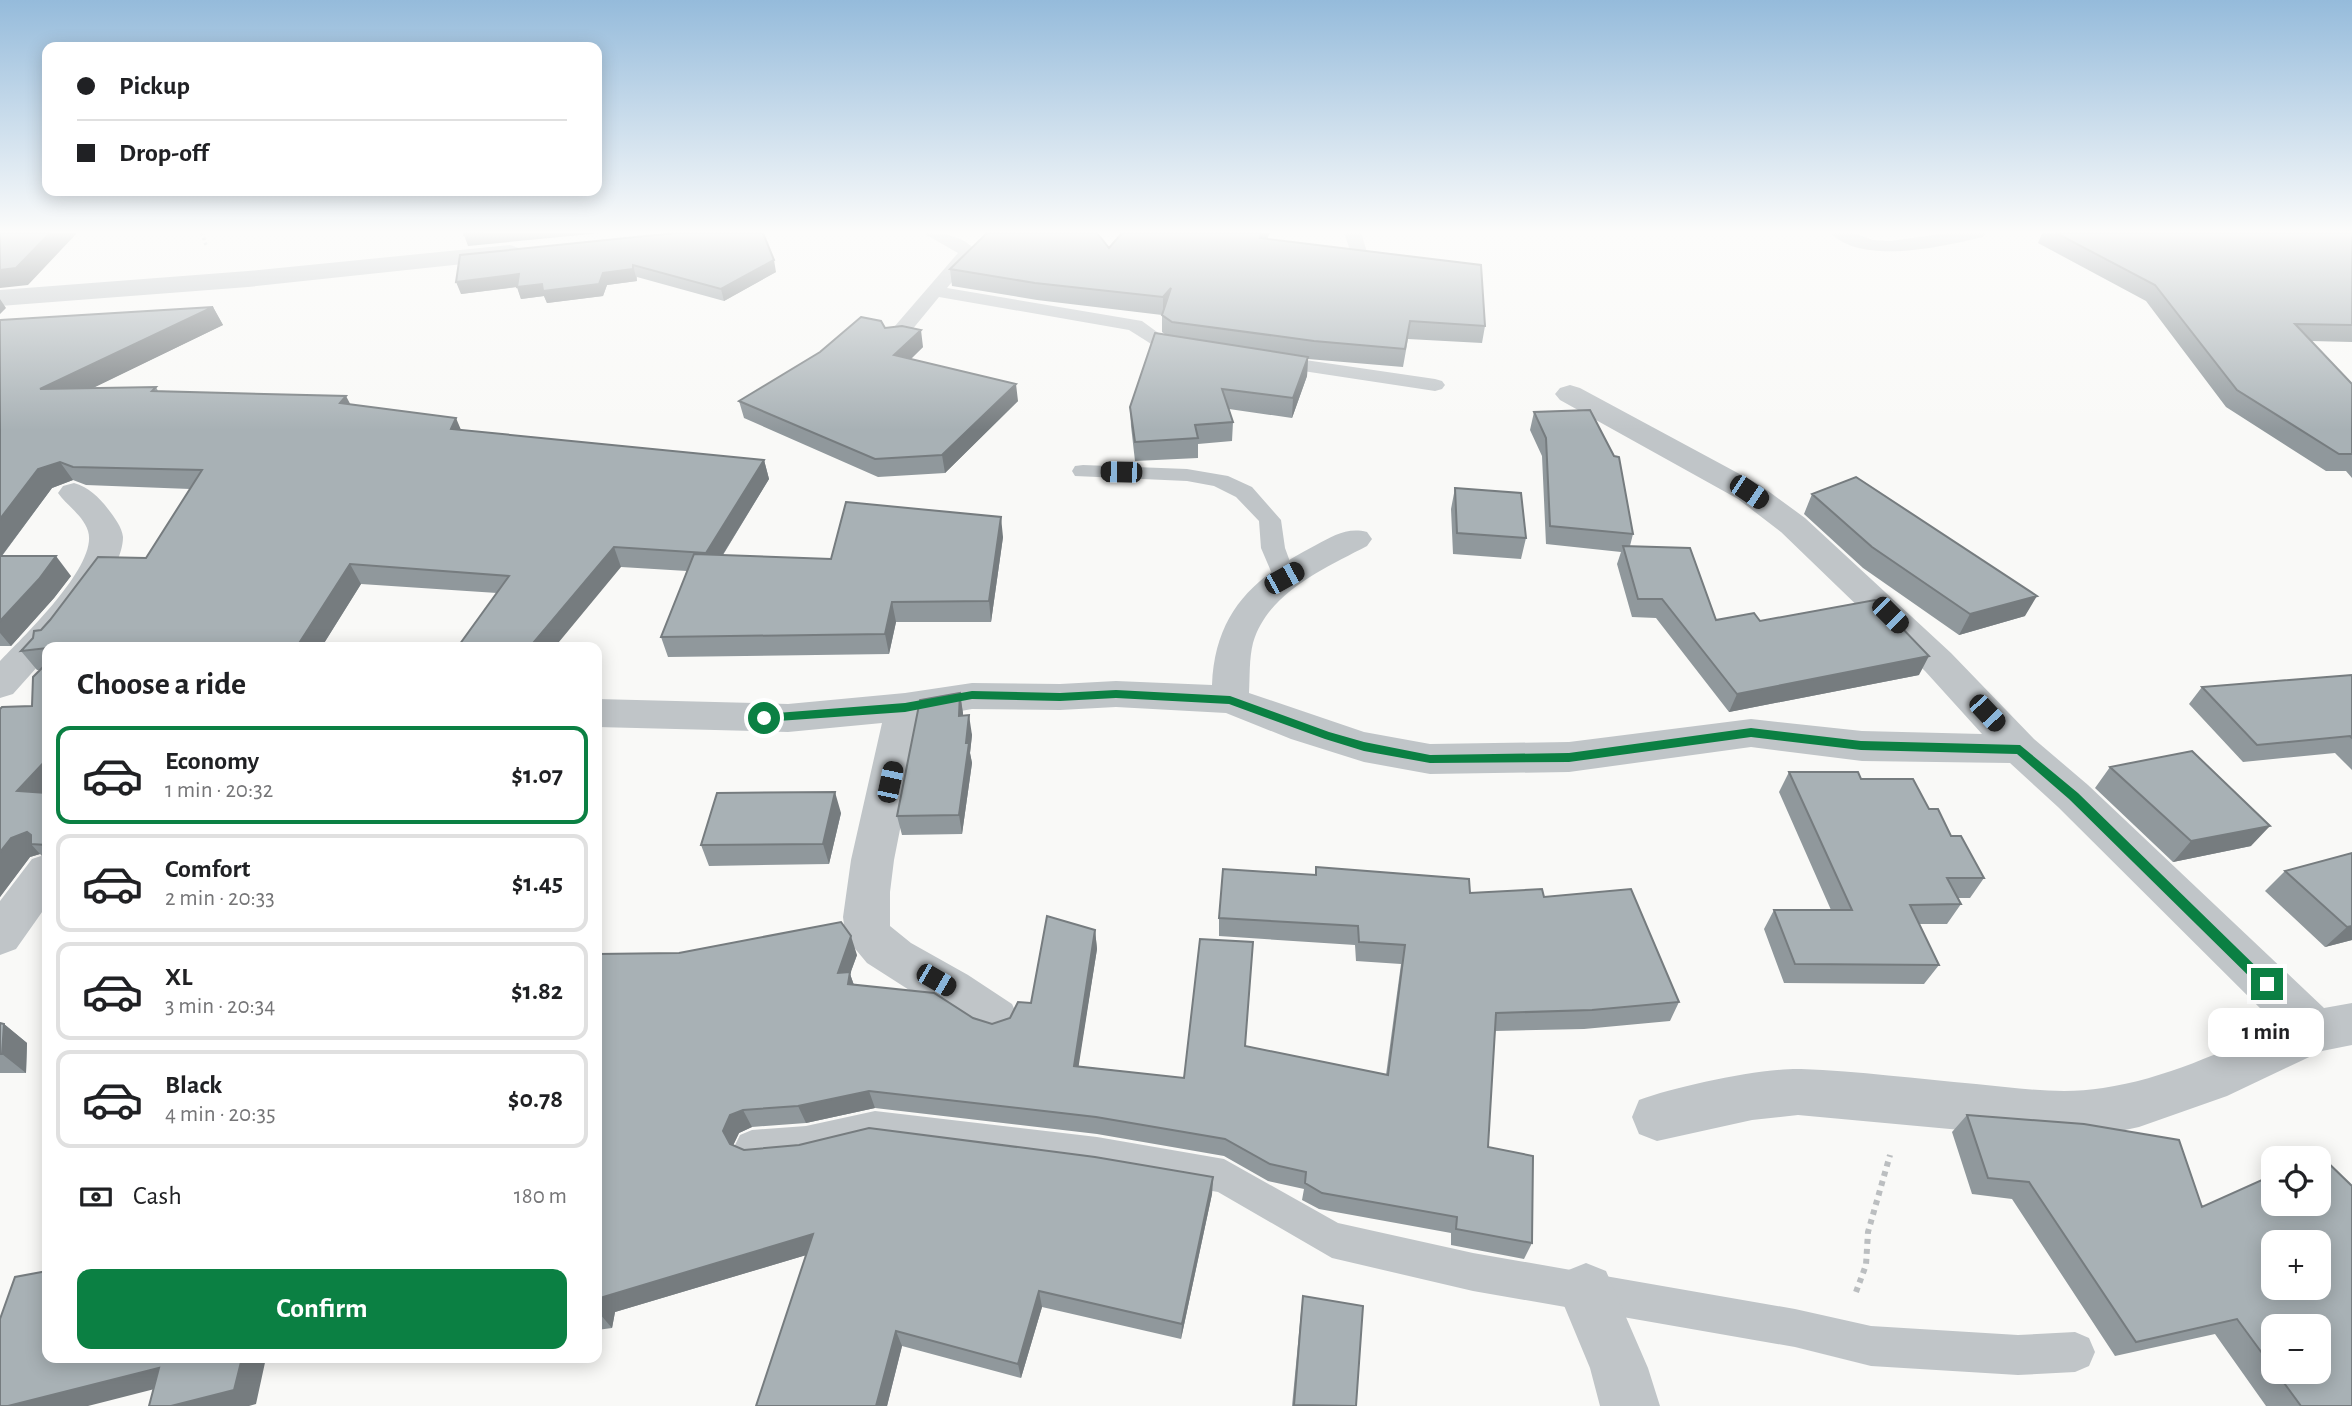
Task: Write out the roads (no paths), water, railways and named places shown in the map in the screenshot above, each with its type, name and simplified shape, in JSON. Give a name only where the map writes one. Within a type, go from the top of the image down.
[{"type":"street","points":[[1570,394],[1621,420],[1769,506],[1859,585],[1970,695],[2020,749],[2334,1027],[2227,1074],[2139,1104],[2102,1112],[2057,1115],[1798,1093],[1752,1097],[1657,1117]]},
{"type":"street","points":[[48,642],[85,587],[102,556],[107,539],[100,520],[74,493]]},
{"type":"street","points":[[1230,700],[1233,653],[1244,620],[1284,578],[1354,540]]},
{"type":"street","points":[[9,701],[42,652]]},
{"type":"street","points":[[602,713],[788,718],[905,708],[972,695],[1060,697],[1116,694],[1230,700],[1317,733],[1364,747],[1430,759],[1569,757],[1751,733],[1861,746],[2020,749]]},
{"type":"street","points":[[905,708],[871,875],[866,925],[875,940],[891,953],[995,1019]]},
{"type":"street","points":[[0,936],[42,878]]},
{"type":"street","points":[[1586,1291],[1619,1368],[1630,1406]]},
{"type":"lane","points":[[895,338],[929,299]]},
{"type":"lane","points":[[980,299],[1135,325],[1149,333],[1154,342],[1166,348],[1204,352]]},
{"type":"lane","points":[[1254,359],[1435,385]]},
{"type":"lane","points":[[1083,471],[1186,475],[1220,481],[1244,492],[1270,520],[1273,548],[1284,578]]},
{"type":"lane","points":[[752,1147],[806,1143],[875,1127],[1097,1154],[1224,1176],[1332,1240],[1473,1272],[1871,1346],[2018,1355],[2075,1352]]}]
